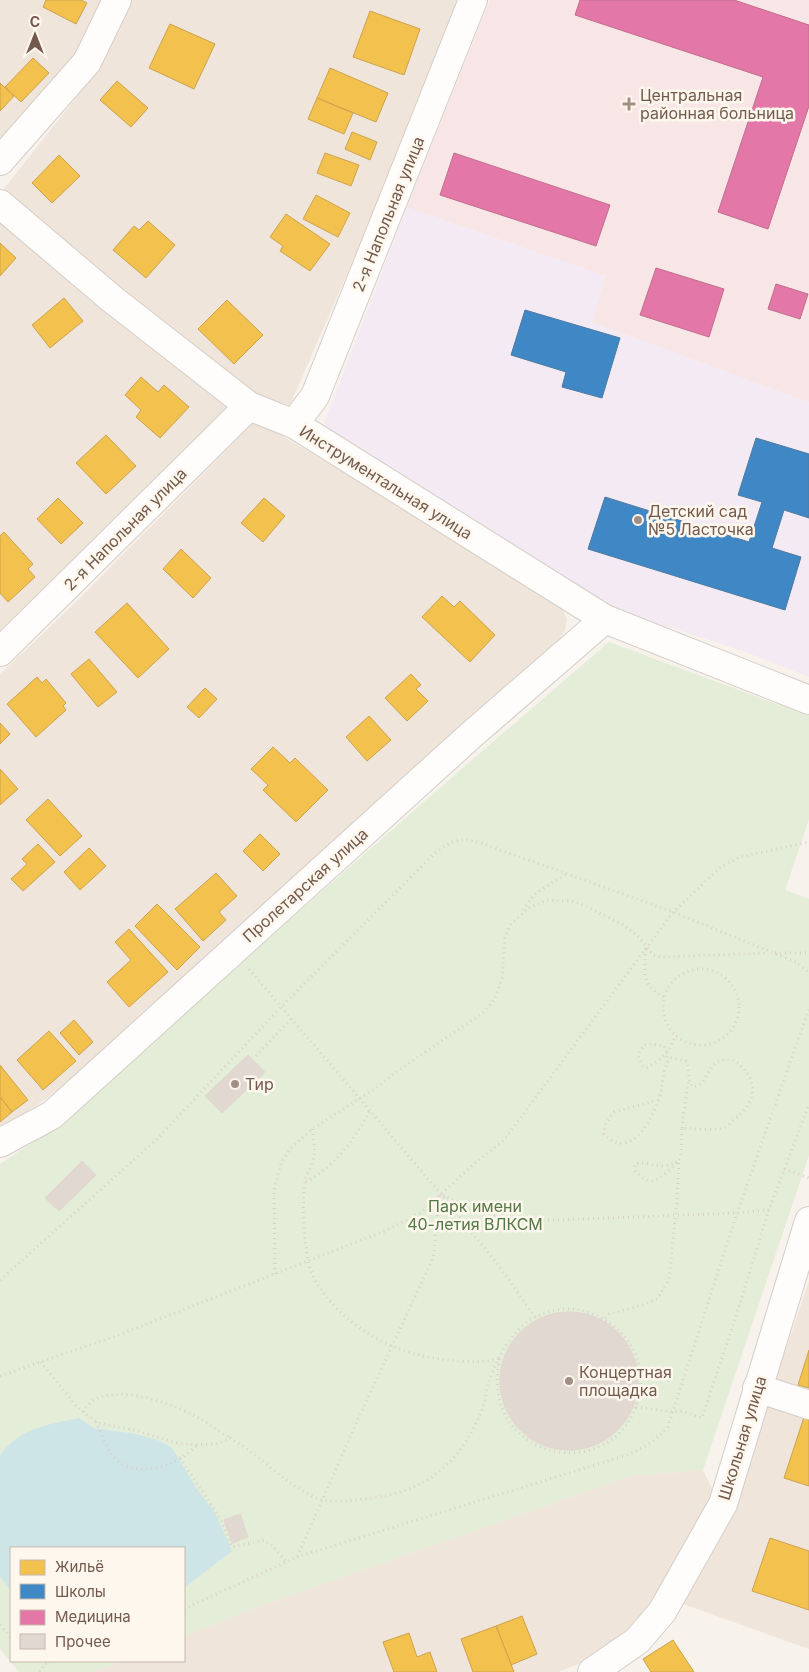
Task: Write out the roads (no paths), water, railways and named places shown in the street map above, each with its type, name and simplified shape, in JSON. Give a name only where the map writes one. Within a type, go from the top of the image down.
[{"type":"street","points":[[0,162],[87,62],[117,0]]},
{"type":"street","name":"2-я Напольная улица","points":[[294,424],[315,396],[473,0]]},
{"type":"street","name":"Инструментальная улица","points":[[0,204],[112,299],[249,406],[294,424],[605,619],[809,700]]},
{"type":"street","name":"2-я Напольная улица","points":[[0,652],[249,406]]},
{"type":"street","name":"Пролетарская улица","points":[[0,1143],[52,1116],[232,950],[470,736],[605,619]]},
{"type":"street","name":"Школьная улица","points":[[592,1672],[637,1641],[662,1612],[723,1504],[809,1221]]},
{"type":"street","points":[[757,1388],[809,1405]]},
{"type":"water","points":[[79,1418],[94,1428],[136,1434],[160,1441],[172,1448],[197,1489],[215,1513],[232,1551],[185,1587],[185,1547],[10,1547],[10,1589],[0,1577],[0,1455],[17,1438],[45,1425]]},
{"type":"place","name":"Центральная районная больница","points":[[629,104]]},
{"type":"place","name":"Детский сад №5 Ласточка","points":[[638,520]]},
{"type":"place","name":"Тир","points":[[235,1084]]},
{"type":"place","name":"Концертная площадка","points":[[569,1381]]},
{"type":"park label","name":"Парк имени 40-летия ВЛКСМ","points":[[475,1215]]}]
